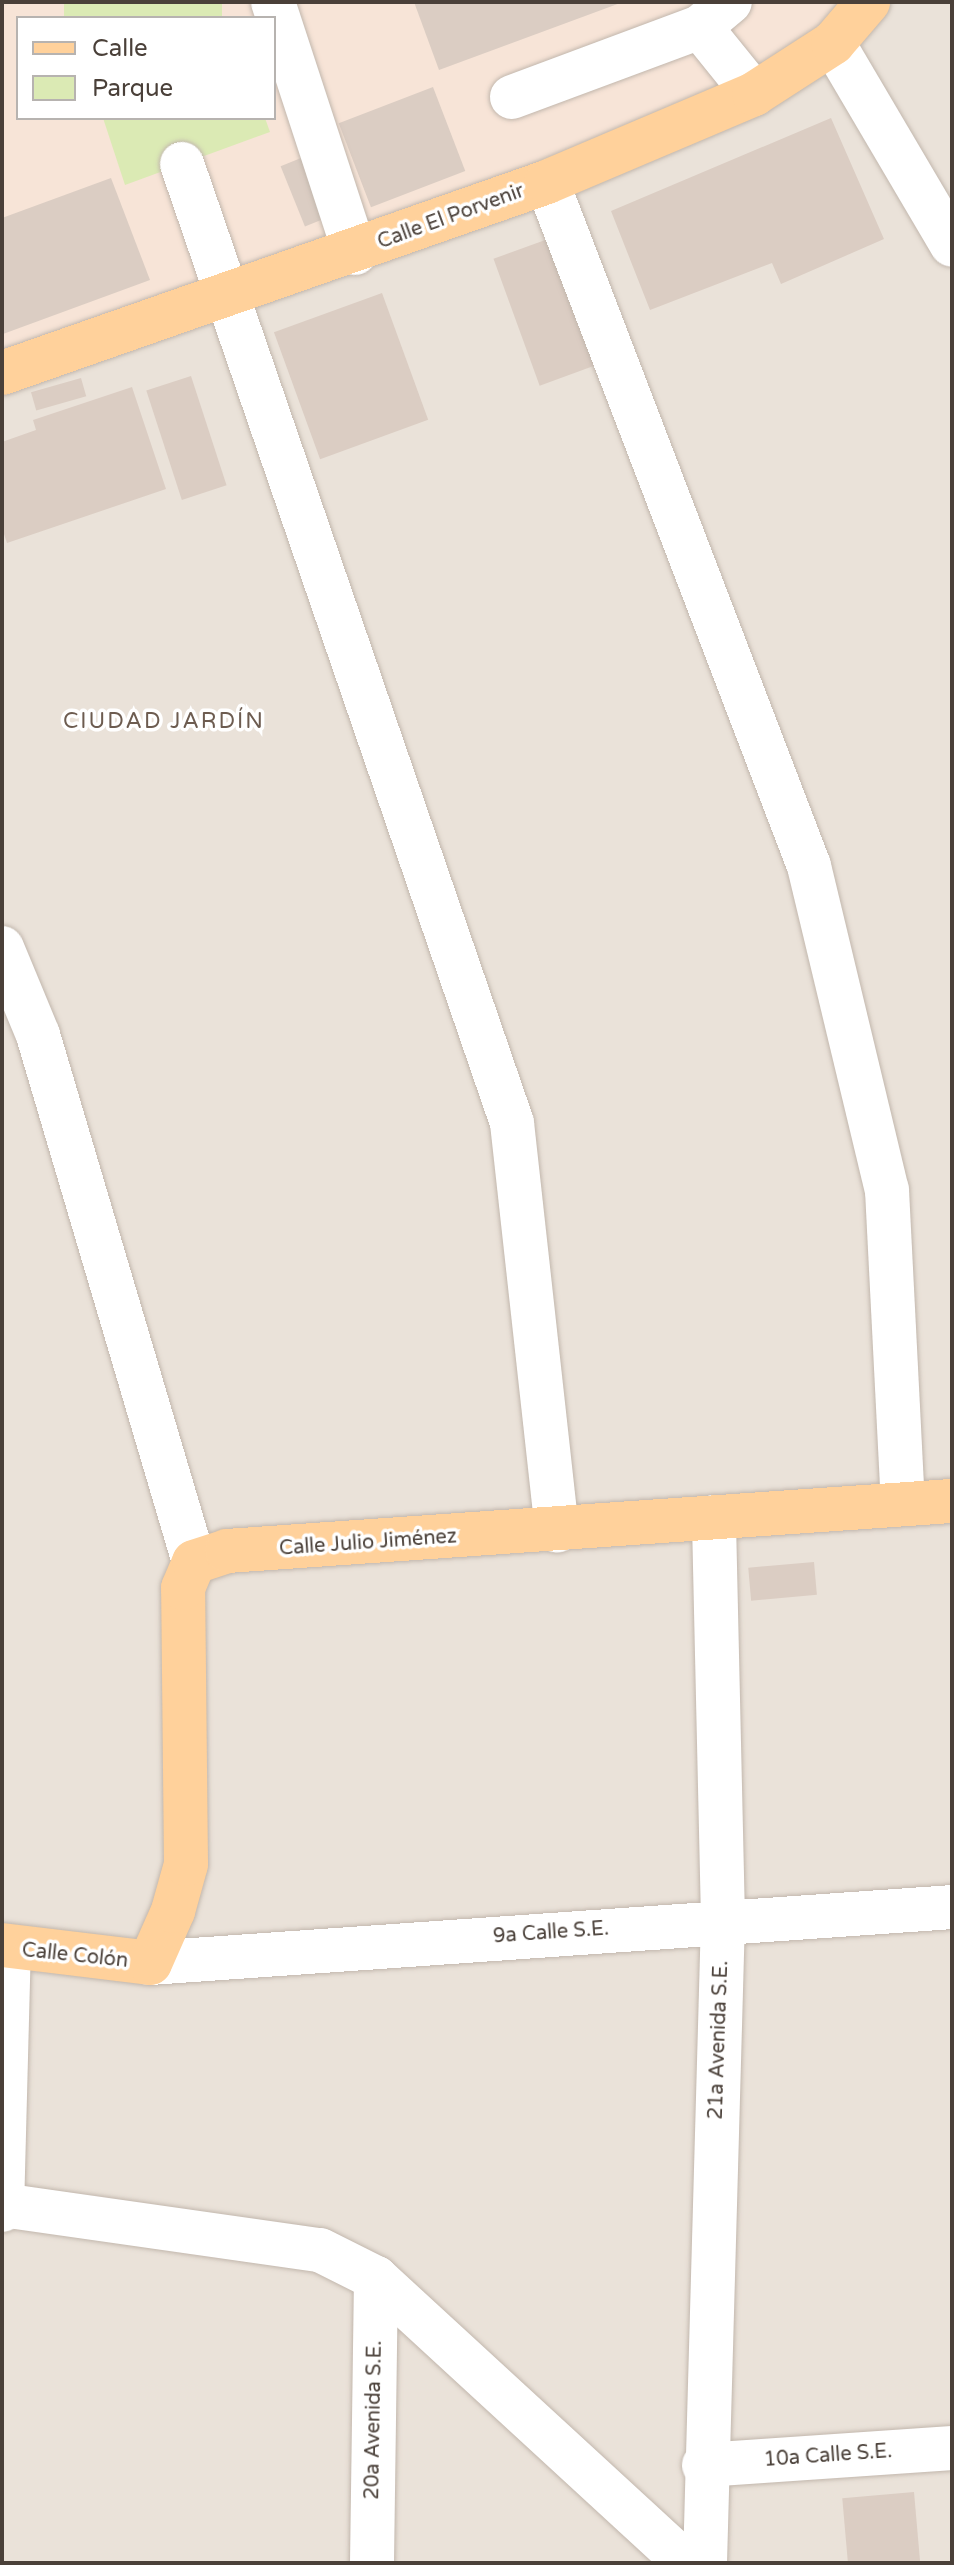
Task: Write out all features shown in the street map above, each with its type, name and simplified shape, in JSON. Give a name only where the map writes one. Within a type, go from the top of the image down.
[{"type":"main road","name":"Calle El Porvenir","points":[[2,373],[355,253],[547,182],[754,94],[833,43],[868,2]]},
{"type":"main road","name":"Calle Julio Jiménez","points":[[194,1562],[227,1551],[557,1531],[952,1501]]},
{"type":"main road","points":[[150,1963],[173,1911],[186,1864],[183,1588],[194,1562]]},
{"type":"main road","name":"Calle Colón","points":[[6,1947],[150,1963]]},
{"type":"street","points":[[273,2],[355,253]]},
{"type":"street","points":[[512,97],[715,14],[754,94]]},
{"type":"street","points":[[833,43],[952,245]]},
{"type":"street","points":[[182,164],[512,1123],[557,1531]]},
{"type":"street","points":[[547,182],[809,866],[887,1190],[903,1504]]},
{"type":"street","points":[[2,948],[38,1035],[194,1562]]},
{"type":"street","name":"21a Avenida S.E.","points":[[705,2563],[704,2465],[723,1919],[714,1517]]},
{"type":"street","name":"9a Calle S.E.","points":[[150,1963],[723,1919],[952,1907]]},
{"type":"street","points":[[6,1947],[2,2207],[320,2250],[376,2278],[686,2563]]},
{"type":"street","name":"20a Avenida S.E.","points":[[372,2563],[376,2278]]},
{"type":"street","name":"10a Calle S.E.","points":[[704,2465],[952,2448]]},
{"type":"shaded area","points":[[2,2],[952,2],[952,2563],[2,2563]]},
{"type":"shaded area","points":[[2,2],[868,2],[754,94],[2,373]]},
{"type":"green space","points":[[64,2],[222,2],[222,16],[64,16]]},
{"type":"green space","points":[[104,120],[266,120],[270,132],[125,185]]},
{"type":"building","points":[[414,2],[623,2],[439,70]]},
{"type":"building","points":[[433,87],[465,171],[371,207],[339,123]]},
{"type":"building","points":[[831,118],[884,239],[781,284],[772,263],[650,310],[611,211]]},
{"type":"building","points":[[301,158],[325,218],[305,227],[281,166]]},
{"type":"building","points":[[111,178],[150,280],[3,334],[2,218]]},
{"type":"building","points":[[548,239],[594,366],[540,386],[493,259]]},
{"type":"building","points":[[382,293],[428,420],[320,459],[274,332]]},
{"type":"building","points":[[191,376],[227,485],[182,500],[146,391]]},
{"type":"building","points":[[81,378],[86,396],[36,411],[31,392]]},
{"type":"building","points":[[132,387],[166,489],[7,543],[2,528],[2,442],[36,430],[33,420]]},
{"type":"building","points":[[814,1562],[817,1595],[751,1601],[748,1568]]},
{"type":"building","points":[[914,2492],[920,2563],[848,2563],[842,2498]]},
{"type":"district","name":"CIUDAD JARDÍN","points":[[164,722]]}]
